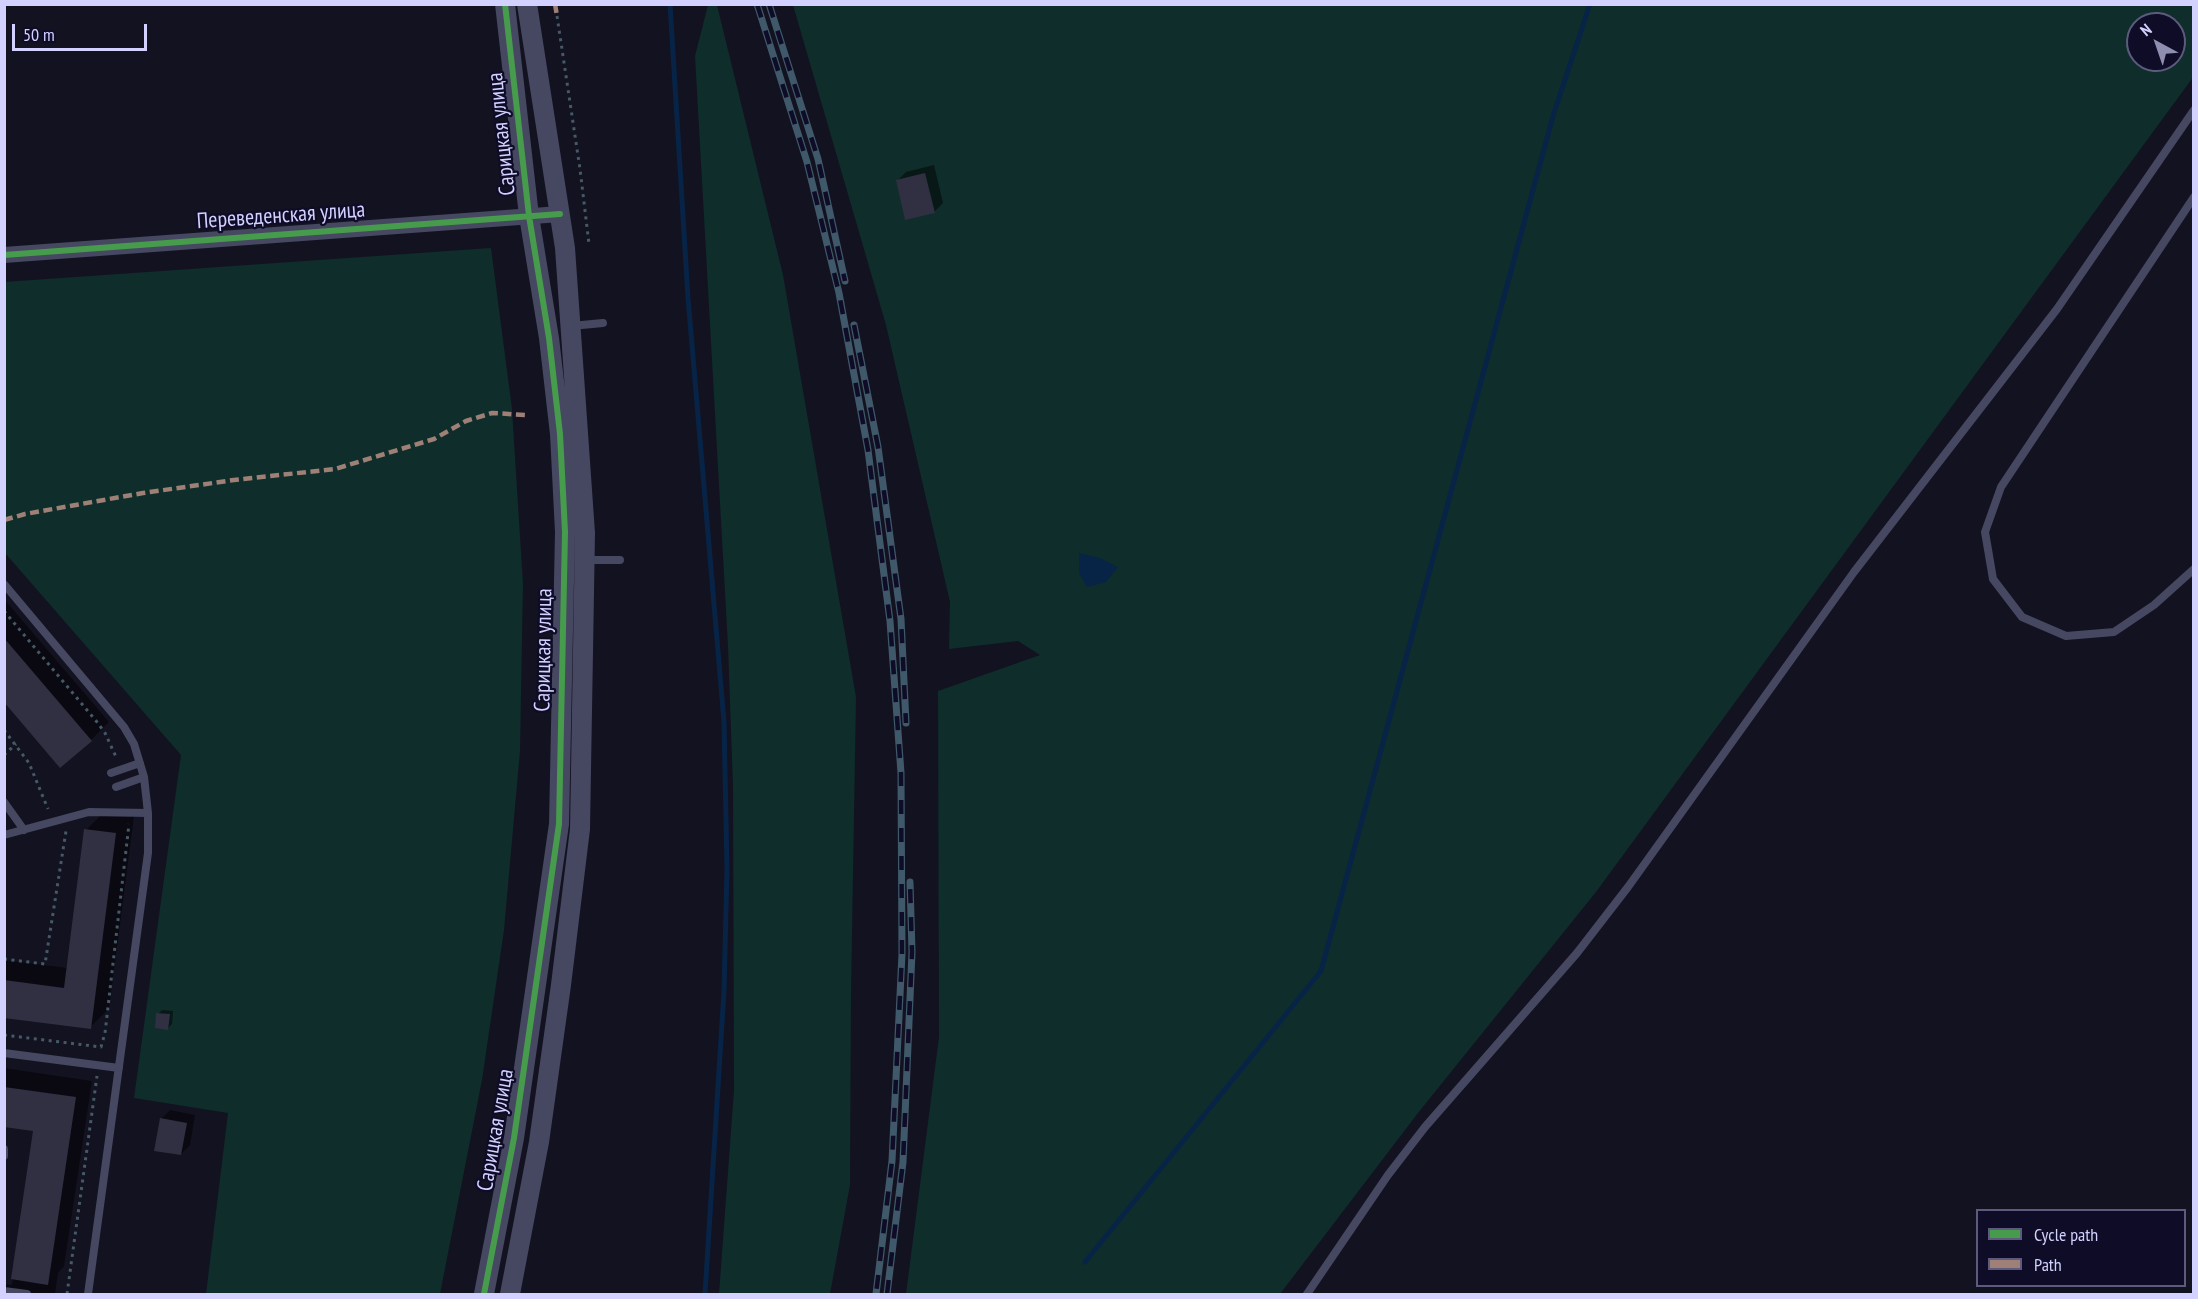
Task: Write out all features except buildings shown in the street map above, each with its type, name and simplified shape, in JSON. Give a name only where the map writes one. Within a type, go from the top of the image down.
[{"type":"street","name":"Сарицкая улица","points":[[484,1294],[514,1138],[559,824],[565,532],[561,454],[549,338],[529,216],[505,4]]},
{"type":"street","name":"Сарицкая улица","points":[[510,1294],[542,1122],[580,829],[584,560],[583,498],[565,248],[527,4]]},
{"type":"street","name":"Переведенская улица","points":[[4,255],[560,214]]},
{"type":"lane","points":[[1307,1294],[1388,1175],[1419,1135],[1577,953],[1628,887],[1854,572],[2057,309],[2193,110]]},
{"type":"lane","points":[[2193,197],[2001,487],[1985,532],[1993,579],[1998,587],[2022,617],[2066,636],[2114,632],[2154,605],[2193,569]]},
{"type":"lane","points":[[570,326],[603,323]]},
{"type":"lane","points":[[584,560],[620,560]]},
{"type":"lane","points":[[4,584],[124,727],[134,744],[144,777],[148,813],[148,853],[88,1294]]},
{"type":"lane","points":[[111,773],[140,763]]},
{"type":"lane","points":[[116,787],[144,777]]},
{"type":"lane","points":[[4,802],[24,830]]},
{"type":"lane","points":[[4,835],[89,812],[148,813]]},
{"type":"lane","points":[[4,1053],[119,1068]]},
{"type":"lane","points":[[4,1149],[4,1156]]},
{"type":"lane","points":[[4,1291],[27,1294]]},
{"type":"path","points":[[557,16],[589,243]]},
{"type":"path","points":[[4,610],[97,722],[112,746],[121,769]]},
{"type":"path","points":[[4,730],[29,764],[53,822]]},
{"type":"path","points":[[4,755],[16,744]]},
{"type":"path","points":[[67,1294],[101,1047],[105,1032],[130,814]]},
{"type":"path","points":[[4,959],[45,964],[68,818]]},
{"type":"path","points":[[4,1035],[101,1047]]},
{"type":"green space","points":[[708,5],[717,5],[783,275],[856,697],[850,1185],[830,1294],[719,1294],[734,1090],[733,787],[728,646],[695,56]]},
{"type":"green space","points":[[793,5],[2193,5],[2194,76],[1596,892],[1418,1113],[1280,1294],[906,1294],[939,1037],[938,691],[1040,655],[1018,641],[949,649],[950,602],[886,325]]},
{"type":"green space","points":[[491,248],[512,409],[523,584],[520,751],[504,930],[482,1080],[440,1294],[206,1294],[228,1113],[134,1098],[181,755],[5,553],[4,282]]},
{"type":"water","points":[[1079,553],[1100,558],[1118,567],[1106,582],[1087,587],[1079,573]]},
{"type":"waterway","points":[[670,4],[688,298],[724,722],[727,869],[724,991],[705,1294]]},
{"type":"waterway","points":[[1085,1262],[1321,971],[1553,116],[1590,4]]},
{"type":"railway","points":[[757,4],[807,162],[839,293],[868,450],[890,621],[901,773],[902,954],[892,1161],[876,1294]]},
{"type":"railway","points":[[769,4],[818,159],[845,281]]},
{"type":"railway","points":[[854,325],[878,447],[901,619],[906,723]]},
{"type":"railway","points":[[887,1294],[903,1162],[912,952],[910,882]]},
{"type":"marked path","points":[[555,4],[557,16]]},
{"type":"marked path","points":[[4,520],[25,514],[143,493],[335,469],[434,439],[466,421],[492,413],[526,415]]},
{"type":"cycle path","points":[[484,1294],[514,1138],[559,824],[565,532],[560,434],[549,338],[529,216],[505,4]]},
{"type":"cycle path","points":[[4,255],[560,214]]}]
